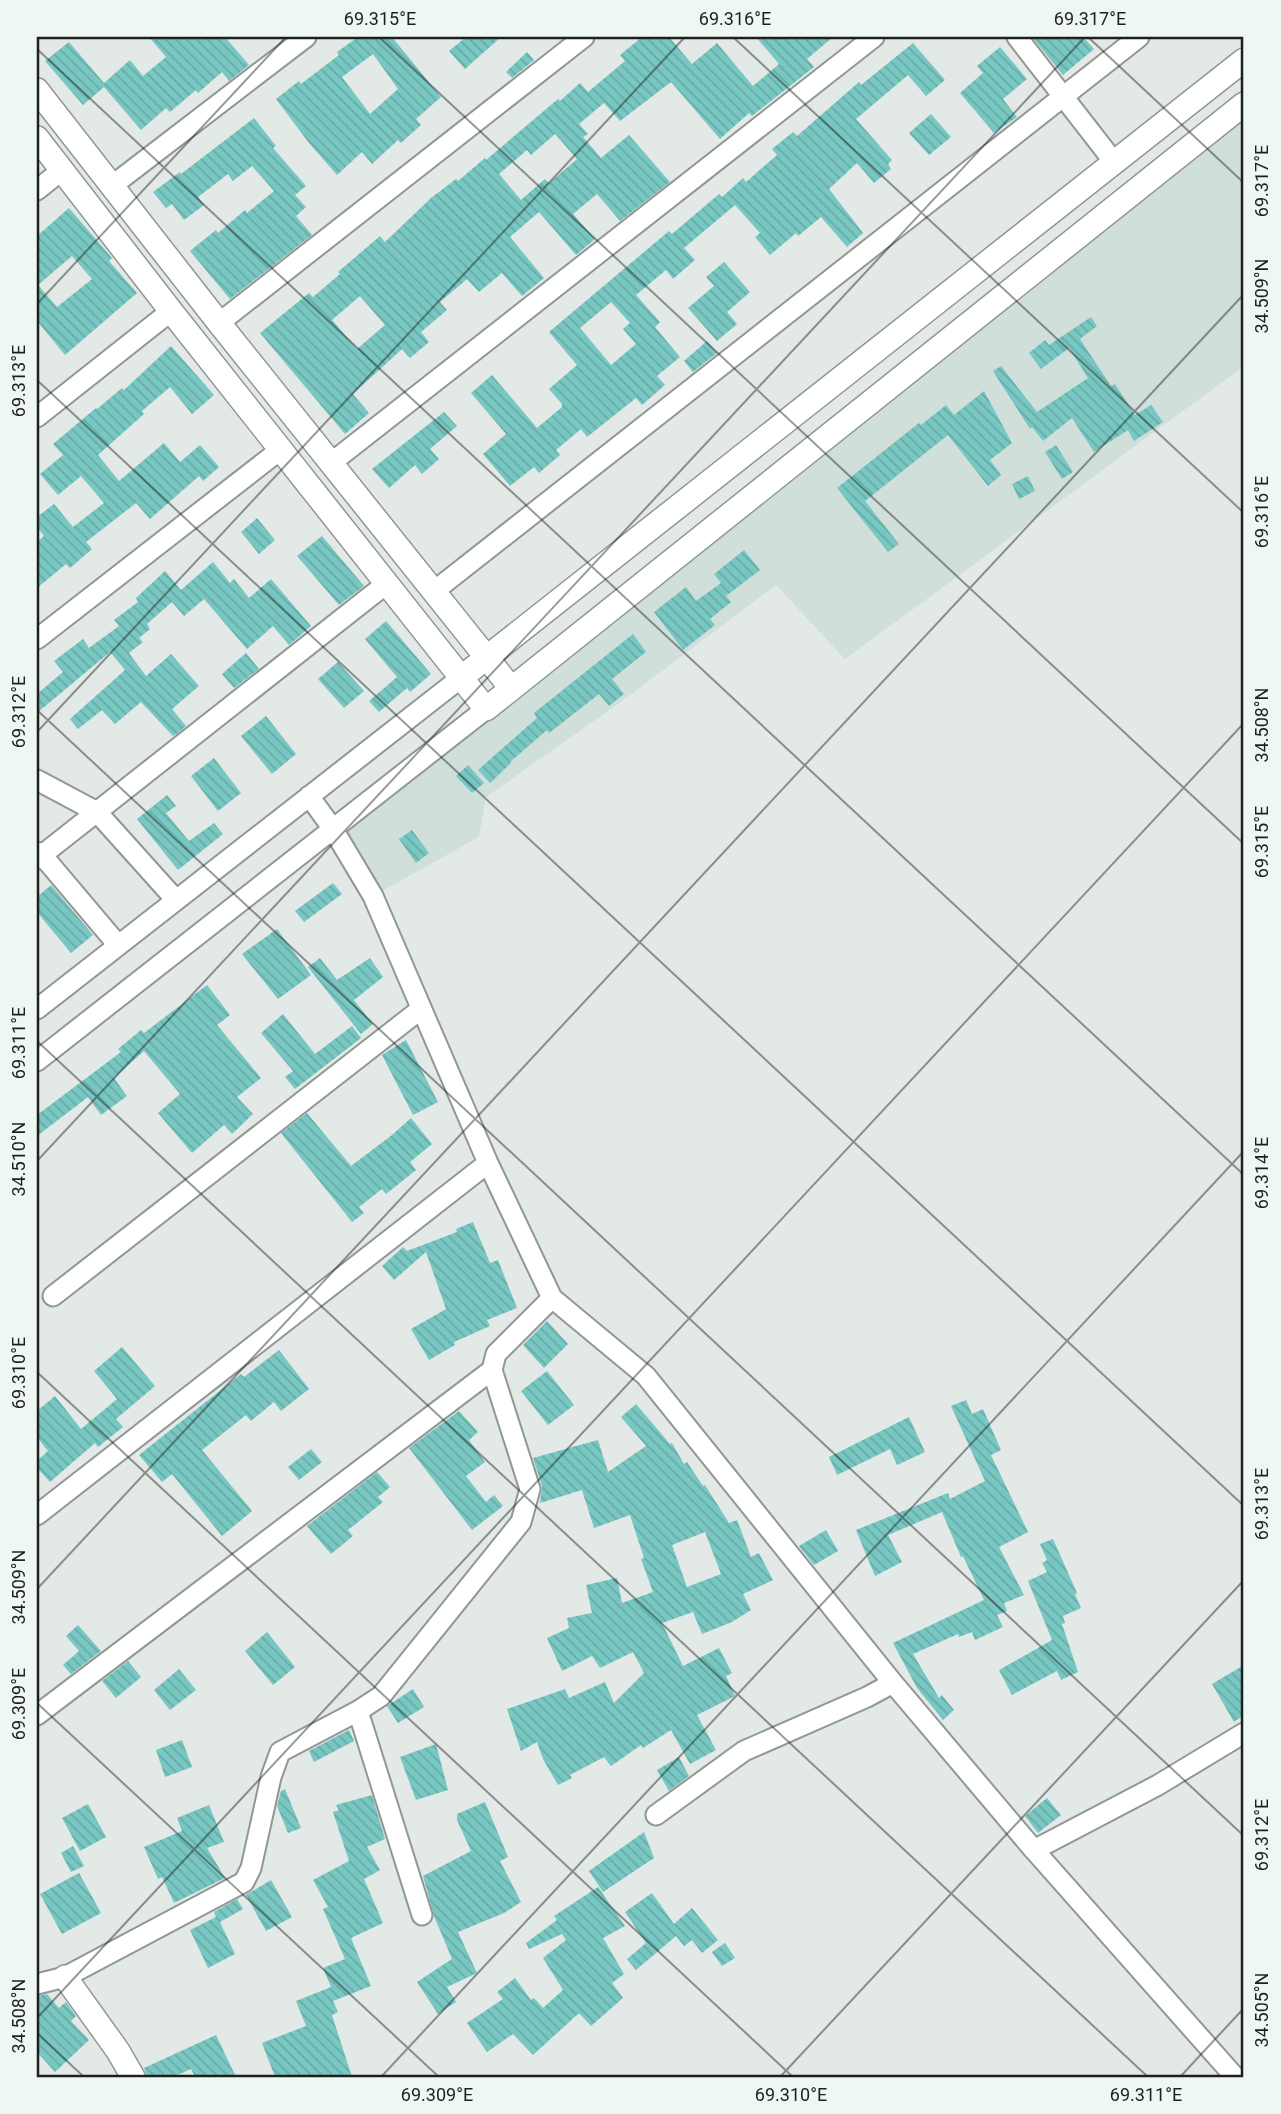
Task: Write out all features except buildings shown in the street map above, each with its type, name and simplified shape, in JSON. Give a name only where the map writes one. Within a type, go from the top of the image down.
[{"type":"street","points":[[113,185],[306,37]]},
{"type":"street","points":[[219,323],[584,37]]},
{"type":"street","points":[[331,463],[874,37]]},
{"type":"street","points":[[1017,37],[1114,162]]},
{"type":"street","points":[[433,592],[1139,37]]},
{"type":"street","points":[[37,1009],[1244,60]]},
{"type":"street","points":[[37,90],[219,323],[511,688]]},
{"type":"street","points":[[37,1062],[486,709],[1244,104]]},
{"type":"street","points":[[37,138],[486,709]]},
{"type":"street","points":[[37,190],[62,170]]},
{"type":"street","points":[[37,417],[171,311]]},
{"type":"street","points":[[37,639],[280,450]]},
{"type":"street","points":[[118,945],[38,855],[386,584]]},
{"type":"street","points":[[37,780],[97,811],[176,900]]},
{"type":"street","points":[[309,796],[333,829],[373,896],[488,1163],[552,1298],[646,1376],[893,1683],[1034,1850],[1235,2077]]},
{"type":"street","points":[[52,1296],[421,1009]]},
{"type":"street","points":[[37,1515],[488,1163]]},
{"type":"street","points":[[37,1984],[65,1977],[244,1882],[251,1868],[271,1777],[280,1752],[381,1696],[521,1522],[530,1489],[492,1370],[496,1354],[552,1298]]},
{"type":"street","points":[[37,1715],[492,1370]]},
{"type":"street","points":[[656,1815],[744,1751],[893,1683]]},
{"type":"street","points":[[358,1711],[422,1915]]},
{"type":"street","points":[[1034,1850],[1158,1785],[1244,1733]]},
{"type":"street","points":[[65,1977],[118,2051],[133,2077]]},
{"type":"shaded area","points":[[1244,104],[1244,366],[845,659],[776,585],[629,696],[486,797],[479,837],[373,896],[333,829]]}]
